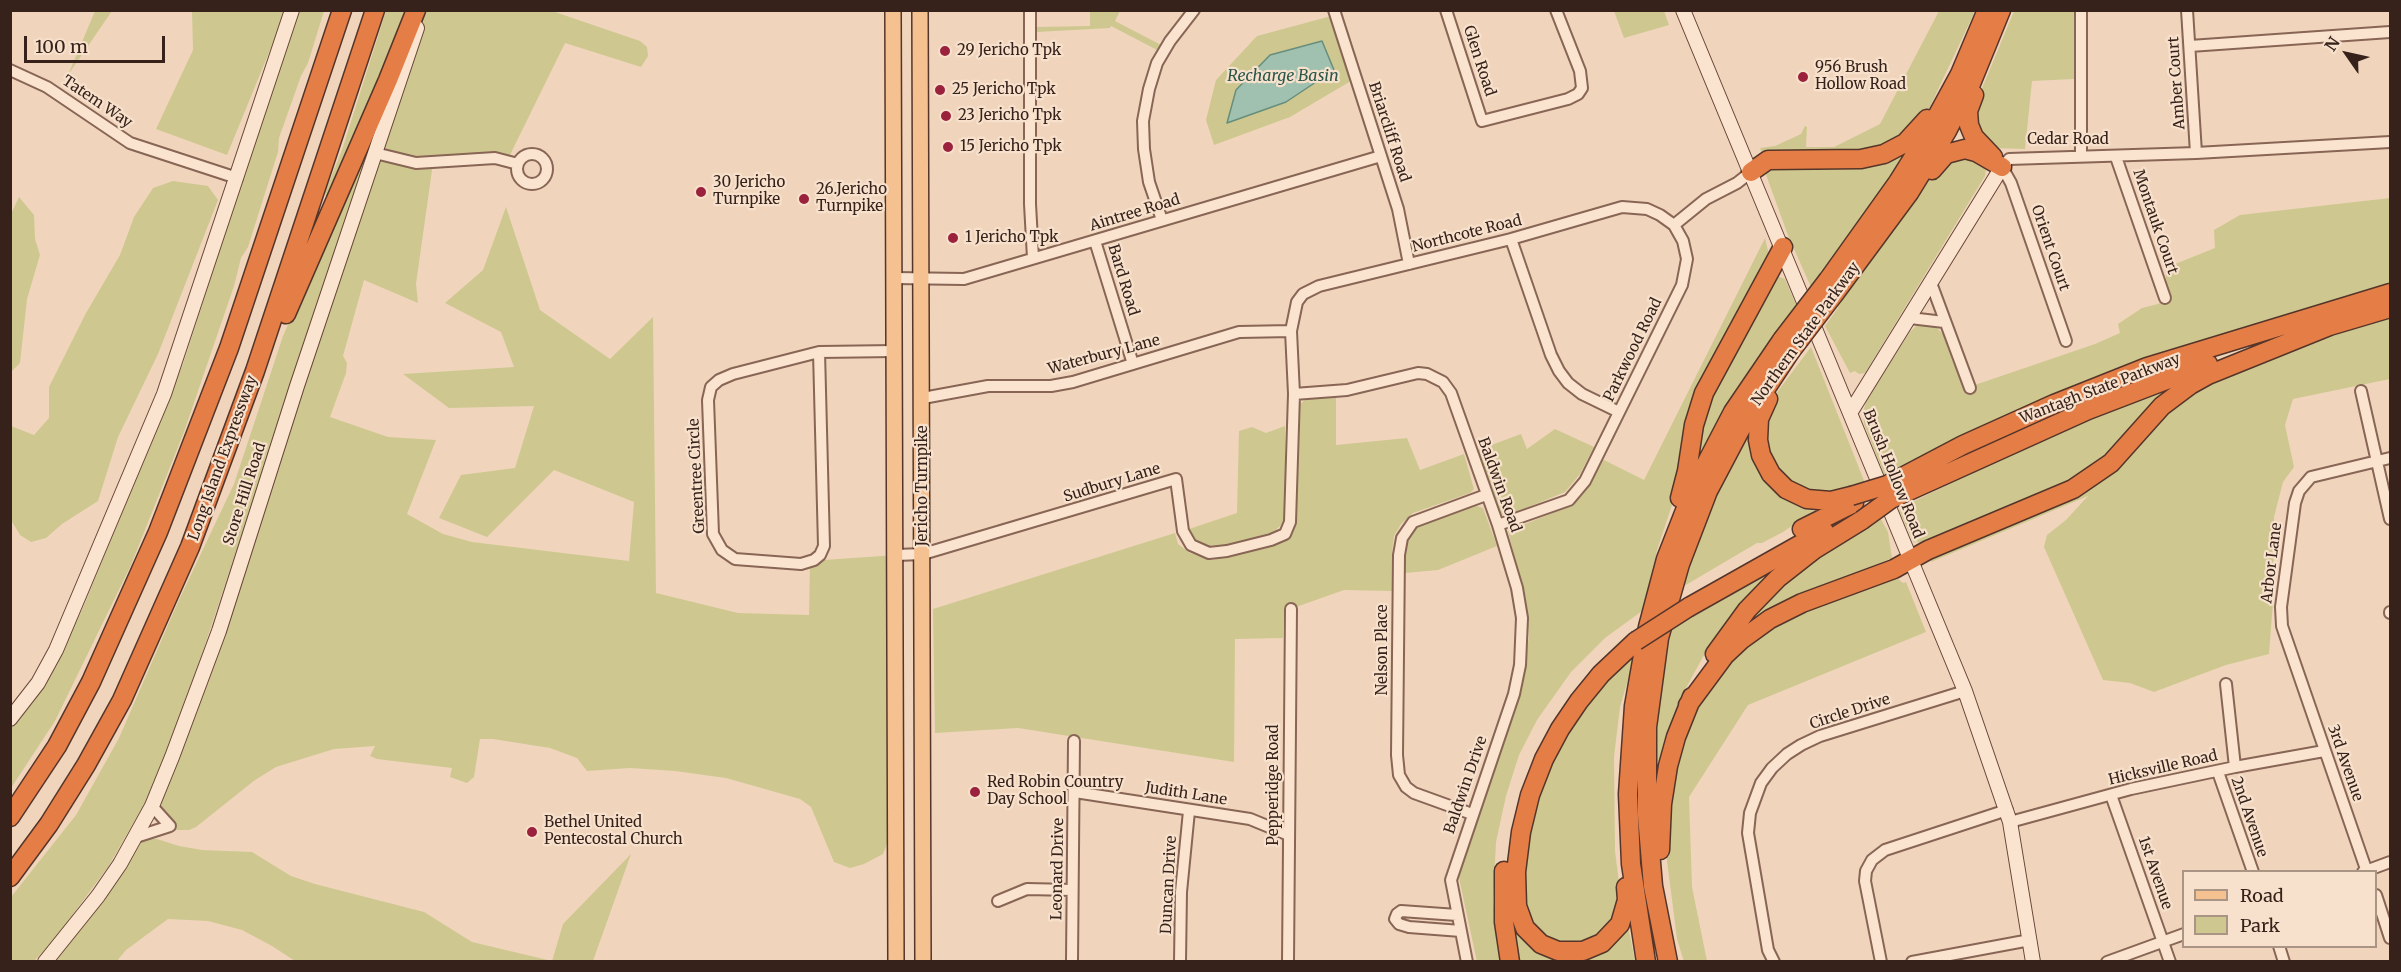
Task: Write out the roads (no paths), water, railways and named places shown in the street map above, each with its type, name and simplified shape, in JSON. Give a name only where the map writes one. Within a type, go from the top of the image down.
[{"type":"highway","points":[[10,817],[57,746],[91,682],[158,532],[229,348],[342,10]]},
{"type":"highway","name":"Long Island Expressway","points":[[10,877],[50,824],[122,700],[180,569],[222,465],[259,360],[375,10]]},
{"type":"highway","points":[[222,465],[416,10]]},
{"type":"highway","name":"Northern State Parkway","points":[[1832,286],[1911,162],[1960,74],[1987,10]]},
{"type":"highway","name":"Northern State Parkway","points":[[1646,962],[1628,829],[1628,778],[1634,706],[1648,627],[1666,558],[1687,503],[1717,440],[1744,394],[1786,346],[1832,286],[1883,229],[1914,184],[1947,130],[1991,40],[2001,10]]},
{"type":"highway","points":[[1991,40],[1968,118],[1974,137],[2002,167]]},
{"type":"highway","points":[[1751,172],[1768,160],[1862,159],[1891,151],[1917,132],[1960,74]]},
{"type":"highway","points":[[1883,229],[1947,154],[1958,150],[1971,150],[2002,167]]},
{"type":"highway","points":[[1666,558],[1670,526],[1684,482],[1699,404],[1713,373],[1783,247]]},
{"type":"highway","name":"Wantagh State Parkway","points":[[1913,481],[1963,445],[2054,404],[2147,367],[2391,293]]},
{"type":"highway","name":"Wantagh State Parkway","points":[[1856,508],[1913,481],[2022,439],[2131,393],[2234,356],[2391,308]]},
{"type":"highway","points":[[1688,705],[1725,655],[1759,626],[1792,608],[1910,561],[1928,550],[2073,489],[2097,474],[2129,446],[2162,406],[2190,385],[2208,375],[2337,323]]},
{"type":"highway","points":[[1786,346],[1759,419],[1758,440],[1764,461],[1781,484],[1799,496],[1856,508]]},
{"type":"highway","name":"Northern State Parkway","points":[[1668,962],[1653,886],[1647,815],[1647,727],[1659,638],[1680,564],[1708,491],[1786,346]]},
{"type":"highway","points":[[1510,962],[1504,922],[1503,872],[1511,818],[1524,776],[1545,729],[1575,685],[1606,653],[1797,532],[1856,508]]},
{"type":"highway","points":[[1676,962],[1662,890],[1660,827],[1668,766],[1688,705],[1712,659],[1755,601],[1802,558],[1830,538],[1856,508]]},
{"type":"highway","points":[[1628,829],[1625,879],[1627,900],[1623,918],[1613,934],[1596,946],[1575,953],[1558,951],[1541,944],[1523,923],[1516,899],[1518,853],[1528,801],[1550,748],[1572,711],[1637,633]]},
{"type":"main road","points":[[10,719],[38,683],[56,650],[147,436],[176,362],[292,10]]},
{"type":"main road","name":"Store Hill Road","points":[[45,962],[98,896],[136,837],[152,806],[219,631],[297,386],[423,10]]},
{"type":"main road","name":"Jericho Turnpike","points":[[893,10],[896,962]]},
{"type":"main road","name":"Jericho Turnpike","points":[[920,10],[923,962]]},
{"type":"main road","name":"Brush Hollow Road","points":[[1683,10],[1965,691],[2008,816],[2033,962]]},
{"type":"main road","points":[[1850,413],[2002,167]]},
{"type":"main road","points":[[1841,390],[1862,384],[1874,376]]},
{"type":"street","points":[[1030,10],[1033,258]]},
{"type":"street","points":[[1162,220],[1149,182],[1143,121],[1157,63],[1170,41],[1194,10]]},
{"type":"street","name":"Briarcliff Road","points":[[1334,10],[1398,209],[1409,264]]},
{"type":"street","name":"Glen Road","points":[[1446,10],[1482,121],[1568,99],[1578,94],[1582,88],[1580,71],[1556,10]]},
{"type":"street","points":[[2081,10],[2081,156]]},
{"type":"street","name":"Amber Court","points":[[2187,10],[2196,153]]},
{"type":"street","points":[[2190,46],[2391,32]]},
{"type":"street","name":"Tatem Way","points":[[10,70],[47,87],[130,143],[237,178]]},
{"type":"street","name":"Cedar Road","points":[[2002,167],[2009,159],[2015,157],[2116,157],[2391,142]]},
{"type":"street","points":[[375,153],[416,163],[495,158],[518,164]]},
{"type":"street","name":"Aintree Road","points":[[895,278],[964,279],[1381,156]]},
{"type":"street","name":"Montauk Court","points":[[2116,157],[2165,298]]},
{"type":"street","name":"Orient Court","points":[[2002,167],[2012,183],[2066,341]]},
{"type":"street","points":[[1674,225],[1706,199],[1737,183],[1751,172]]},
{"type":"street","name":"Northcote Road","points":[[1291,331],[1297,302],[1309,290],[1511,239],[1622,207],[1647,209],[1674,225]]},
{"type":"street","name":"Parkwood Road","points":[[1498,525],[1557,505],[1574,495],[1585,481],[1682,285],[1687,259],[1683,241],[1674,225]]},
{"type":"street","points":[[1511,239],[1551,355],[1559,371],[1568,383],[1582,394],[1619,412]]},
{"type":"street","name":"Bard Road","points":[[1095,241],[1133,363]]},
{"type":"street","points":[[1931,283],[1970,388]]},
{"type":"street","points":[[1910,318],[1944,322]]},
{"type":"street","points":[[1291,331],[1294,394]]},
{"type":"street","name":"Waterbury Lane","points":[[922,398],[988,386],[1051,386],[1073,382],[1239,332],[1291,331]]},
{"type":"street","name":"Greentree Circle","points":[[819,352],[824,546],[820,555],[814,560],[801,564],[735,559],[722,550],[713,534],[708,400],[711,387],[719,380],[733,374],[819,352],[895,351]]},
{"type":"street","name":"Baldwin Road","points":[[1294,394],[1347,390],[1418,373],[1427,374],[1443,382],[1450,393],[1498,525],[1517,588],[1522,618]]},
{"type":"street","points":[[2361,391],[2391,519]]},
{"type":"street","name":"Sudbury Lane","points":[[896,555],[923,554],[1176,479],[1183,531],[1191,545],[1200,551],[1209,553],[1227,551],[1271,540],[1285,534],[1290,522],[1294,394]]},
{"type":"street","points":[[2377,462],[2391,458]]},
{"type":"street","name":"Arbor Lane","points":[[2295,665],[2282,626],[2281,607],[2295,503],[2299,490],[2311,477],[2377,462]]},
{"type":"street","name":"Nelson Place","points":[[1472,814],[1414,794],[1406,787],[1399,775],[1399,555],[1402,538],[1413,522],[1486,495]]},
{"type":"street","name":"Pepperidge Road","points":[[1288,962],[1291,609]]},
{"type":"street","name":"Baldwin Drive","points":[[1467,962],[1451,880],[1514,694],[1522,648],[1522,618]]},
{"type":"street","name":"3rd Avenue","points":[[2295,665],[2366,870]]},
{"type":"street","points":[[2226,684],[2235,766]]},
{"type":"street","name":"Circle Drive","points":[[1774,962],[1768,950],[1748,833],[1753,802],[1761,783],[1772,768],[1801,745],[1820,736],[1965,691]]},
{"type":"street","name":"Leonard Drive","points":[[1072,962],[1074,741]]},
{"type":"street","name":"Hicksville Road","points":[[1881,962],[1865,881],[1866,871],[1872,860],[1885,850],[1961,825],[2218,772],[2235,766],[2324,751]]},
{"type":"street","name":"2nd Avenue","points":[[2218,772],[2252,870]]},
{"type":"street","name":"Judith Lane","points":[[1075,792],[1250,819],[1289,835]]},
{"type":"street","name":"1st Avenue","points":[[2111,795],[2170,962]]},
{"type":"street","points":[[136,837],[170,826],[152,806]]},
{"type":"street","name":"Duncan Drive","points":[[1180,962],[1182,871],[1189,811]]},
{"type":"street","points":[[2369,870],[2391,862]]},
{"type":"street","points":[[998,901],[1027,889],[1072,890]]},
{"type":"street","points":[[2377,899],[2391,938]]},
{"type":"street","points":[[1457,915],[1401,911],[1395,920],[1409,927],[1461,931]]},
{"type":"street","points":[[2107,962],[2182,935]]},
{"type":"street","points":[[1912,962],[2030,940]]},
{"type":"water","name":"Recharge Basin","points":[[1322,41],[1334,70],[1286,102],[1227,123],[1236,90],[1270,55]]},
{"type":"place","name":"29 Jericho Tpk","points":[[945,51]]},
{"type":"place","name":"956 Brush Hollow Road","points":[[1803,77]]},
{"type":"place","name":"25 Jericho Tpk","points":[[940,90]]},
{"type":"place","name":"23 Jericho Tpk","points":[[946,116]]},
{"type":"place","name":"15 Jericho Tpk","points":[[948,147]]},
{"type":"place","name":"30 Jericho Turnpike","points":[[701,192]]},
{"type":"place","name":"26.Jericho Turnpike","points":[[804,199]]},
{"type":"place","name":"1 Jericho Tpk","points":[[953,238]]},
{"type":"place","name":"Red Robin Country Day School","points":[[975,792]]},
{"type":"place","name":"Bethel United Pentecostal Church","points":[[532,832]]}]
